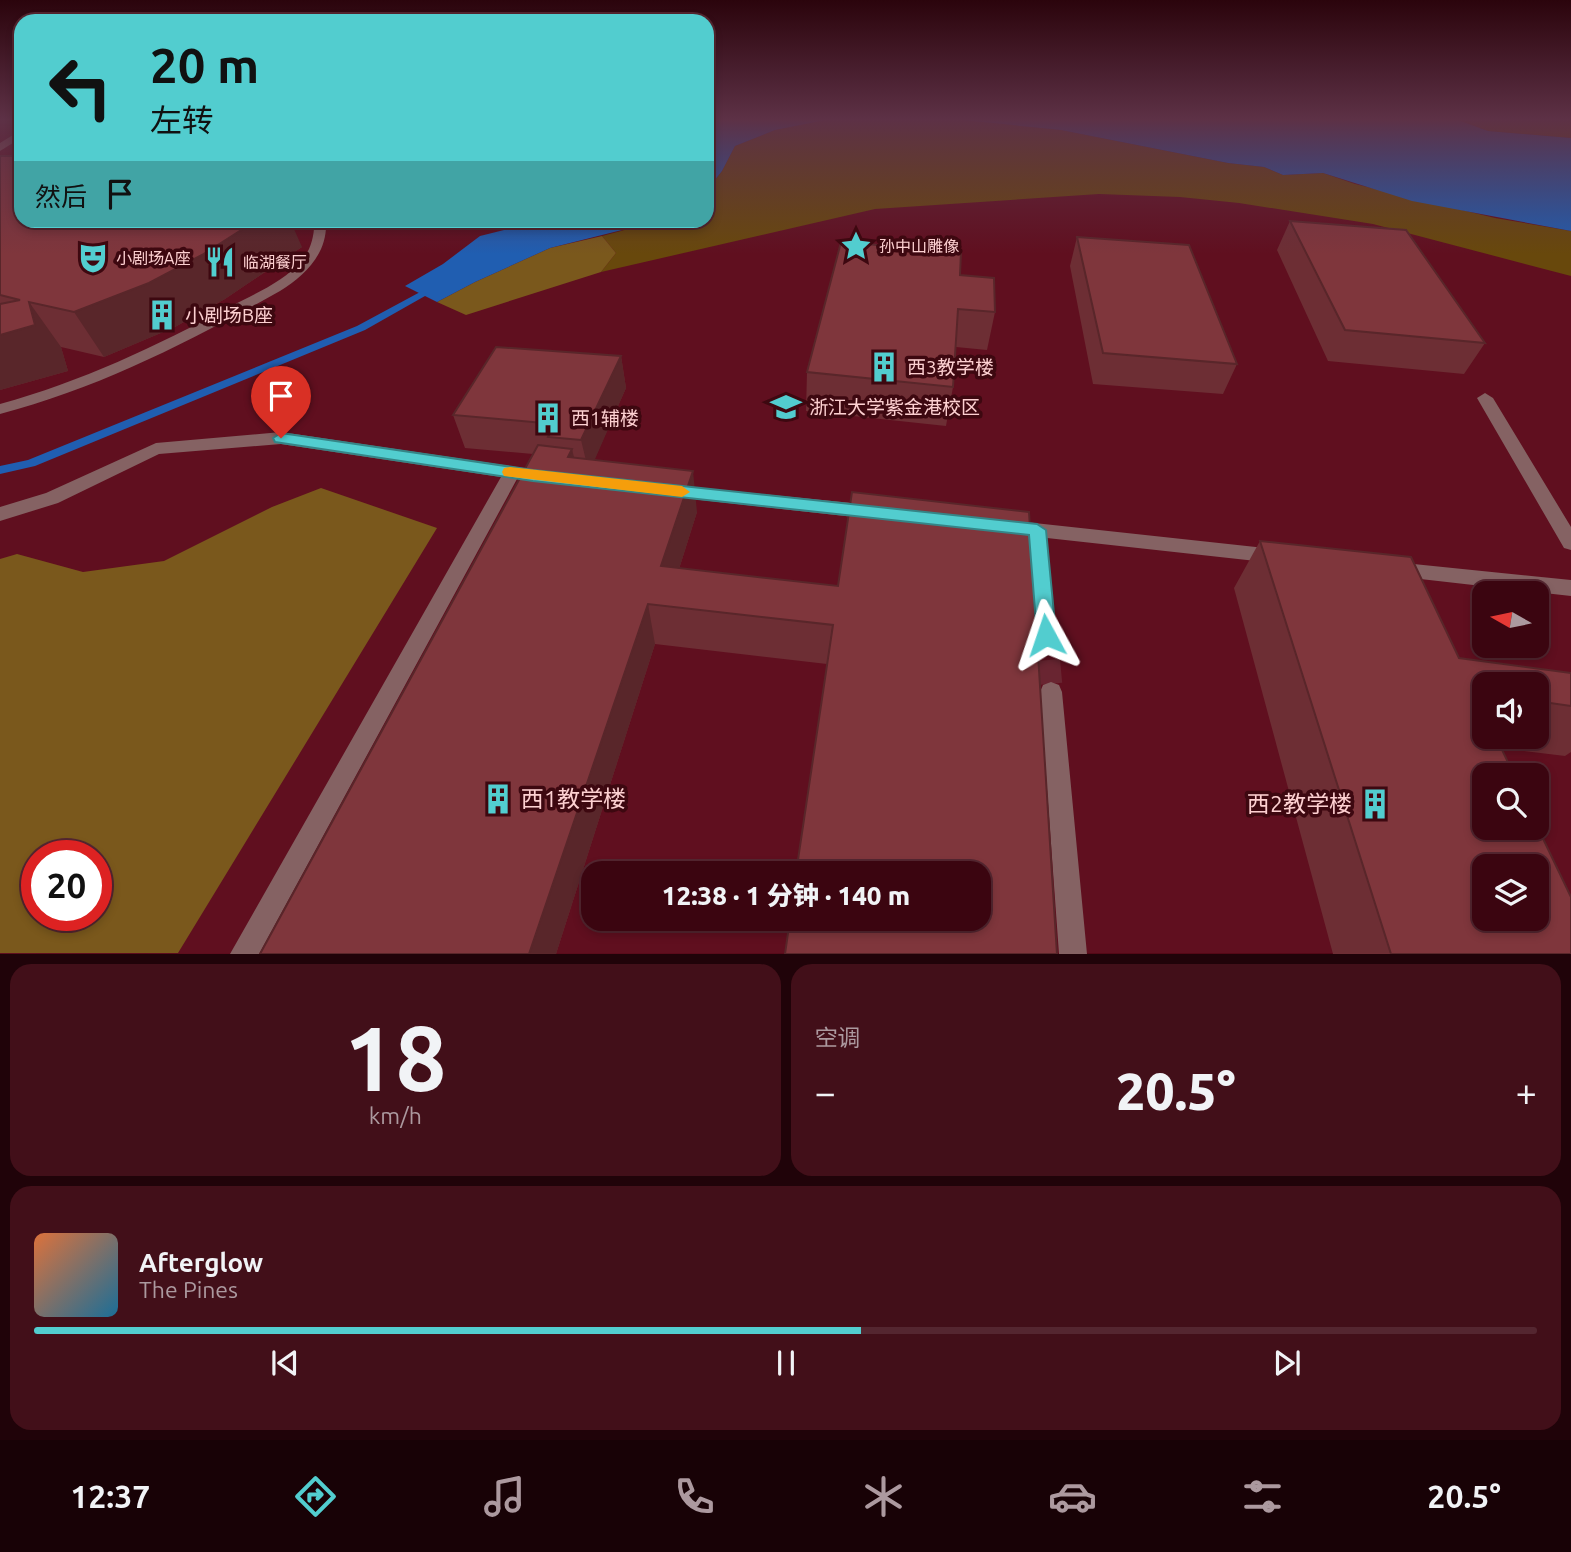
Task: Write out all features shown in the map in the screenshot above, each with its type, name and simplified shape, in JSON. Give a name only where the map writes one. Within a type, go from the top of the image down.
[{"type":"street","points":[[0,409],[35,400],[181,340],[281,284],[307,264],[321,228]]},
{"type":"street","points":[[1485,398],[1571,543]]},
{"type":"street","points":[[0,514],[52,498],[156,449],[281,438],[561,478]]},
{"type":"street","points":[[244,954],[512,473]]},
{"type":"street","points":[[656,489],[887,514]]},
{"type":"street","points":[[983,524],[1300,559]]},
{"type":"street","points":[[1037,530],[1046,635]]},
{"type":"street","points":[[1370,566],[1571,588]]},
{"type":"street","points":[[1051,692],[1073,954]]},
{"type":"shaded area","name":"浙江大学紫金港校区","points":[[0,165],[14,165],[14,228],[714,228],[714,165],[1571,165],[1571,953],[0,954]]},
{"type":"shaded area","points":[[725,165],[1242,165],[1264,167],[1283,175],[1323,173],[1355,184],[1495,218],[1571,231],[1571,276],[1373,224],[1239,203],[1180,197],[1099,194],[875,209],[601,272],[616,253],[602,236],[632,228],[714,228],[714,181]]},
{"type":"shaded area","points":[[602,236],[616,253],[601,272],[466,315],[437,302],[550,248]]},
{"type":"shaded area","points":[[321,488],[437,528],[178,953],[0,953],[0,559],[17,554],[83,572],[164,561],[272,507]]},
{"type":"water","points":[[714,165],[725,165],[714,181]]},
{"type":"water","points":[[1242,165],[1571,165],[1571,231],[1412,201],[1323,173],[1283,175],[1264,167]]},
{"type":"water","points":[[512,228],[630,228],[550,248],[437,302],[405,286],[443,264],[480,236]]},
{"type":"building","name":"小剧场A座","points":[[0,165],[14,165],[14,228],[244,228],[202,255],[149,283],[74,312],[29,302],[35,325],[0,335],[0,304],[20,300],[0,295]]},
{"type":"building","points":[[1290,221],[1406,230],[1485,343],[1345,330]]},
{"type":"building","points":[[1077,237],[1189,245],[1237,364],[1103,353]]},
{"type":"building","name":"西3教学楼","points":[[841,242],[961,252],[960,275],[994,278],[995,312],[958,309],[953,387],[807,372]]},
{"type":"building","points":[[496,347],[621,356],[581,440],[548,437],[555,424],[453,415]]},
{"type":"building","points":[[538,445],[572,449],[568,457],[693,471],[661,566],[838,586],[852,492],[1029,512],[1057,954],[785,954],[788,931],[991,931],[991,861],[798,861],[833,625],[648,604],[529,954],[260,954]]},
{"type":"building","name":"西2教学楼","points":[[1260,541],[1411,557],[1459,658],[1571,673],[1571,706],[1549,703],[1549,672],[1472,672],[1472,749],[1502,749],[1508,763],[1472,763],[1472,840],[1544,840],[1571,897],[1571,954],[1391,954]]},
{"type":"waterway","points":[[0,470],[31,463],[361,328],[422,294]]},
{"type":"tunnel","points":[[1046,635],[1048,662]]},
{"type":"tunnel","points":[[1048,660],[1051,692]]},
{"type":"slow traffic","points":[[510,472],[682,492]]},
{"type":"place","name":"孙中山雕像","points":[[856,246]]},
{"type":"place","name":"小剧场A座","points":[[93,258]]},
{"type":"place","name":"临湖餐厅","points":[[220,262]]},
{"type":"place","name":"小剧场B座","points":[[162,315]]},
{"type":"place","name":"西3教学楼","points":[[884,367]]},
{"type":"place","name":"浙江大学紫金港校区","points":[[786,407]]},
{"type":"place","name":"西1辅楼","points":[[548,418]]},
{"type":"place","name":"西1教学楼","points":[[498,799]]},
{"type":"place","name":"西2教学楼","points":[[1375,804]]},
{"type":"route","points":[[281,438],[533,475],[1037,530],[1046,635]]}]
